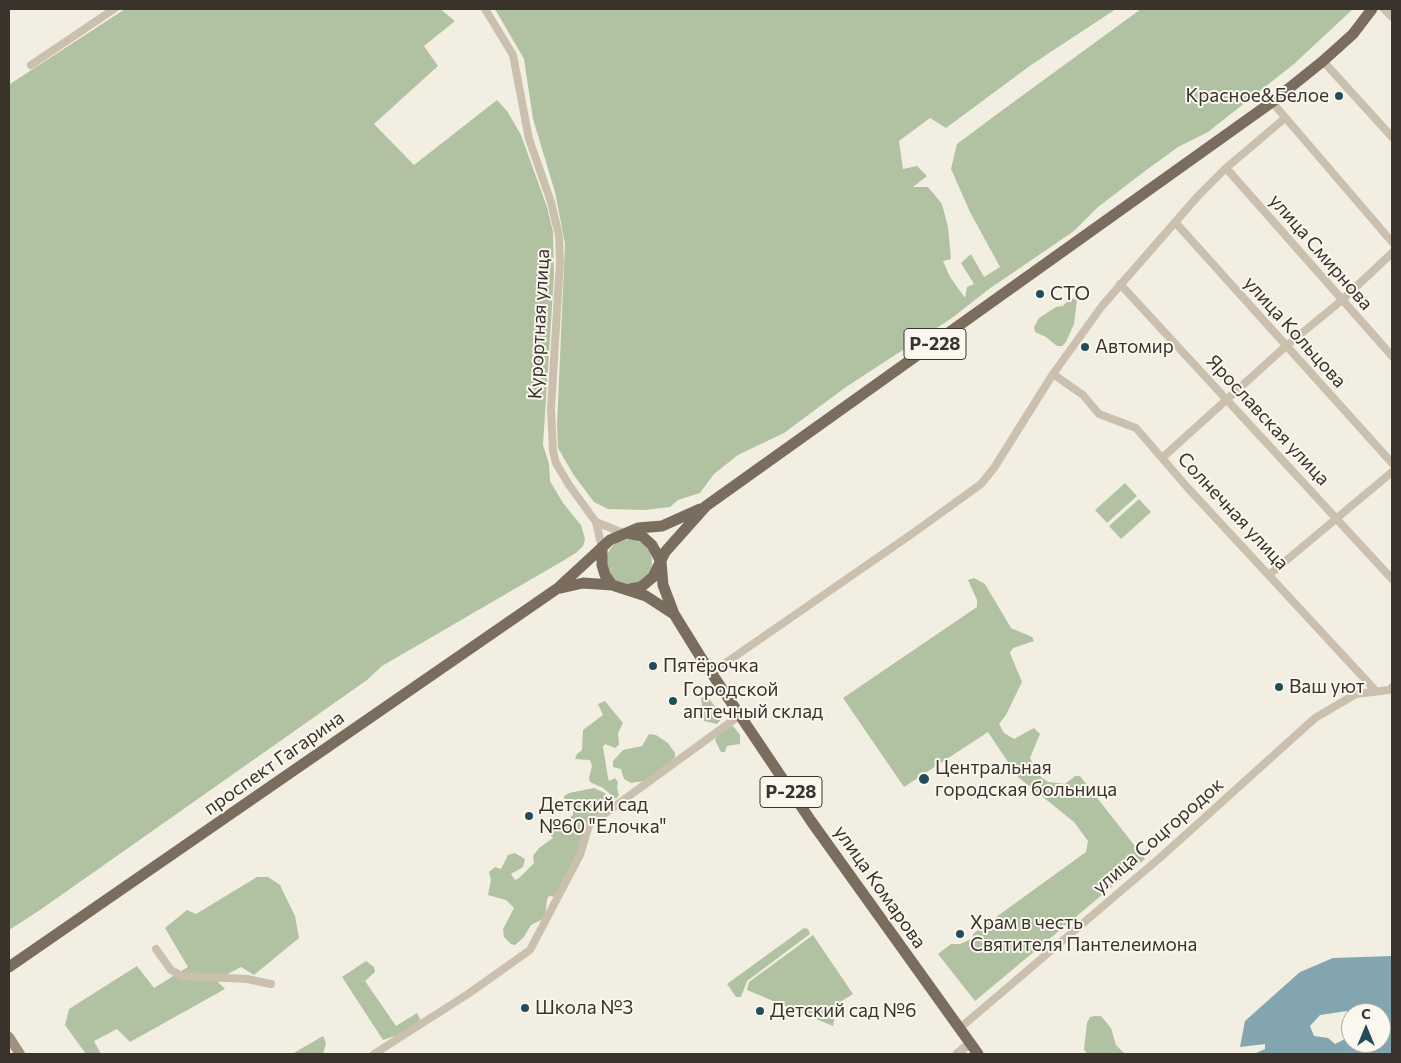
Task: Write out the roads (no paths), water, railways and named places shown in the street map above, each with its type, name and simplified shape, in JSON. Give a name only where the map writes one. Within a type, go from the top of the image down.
[{"type":"main road","name":"Р-228","points":[[630,589],[641,587],[654,577],[660,562],[676,537],[706,506],[1272,102],[1324,61],[1353,34],[1372,9]]},
{"type":"main road","name":"Р-228","points":[[602,548],[623,533],[638,528],[662,526],[706,506]]},
{"type":"main road","name":"Р-228","points":[[623,533],[642,536],[648,540],[660,562],[665,591],[674,614]]},
{"type":"main road","points":[[602,548],[602,565],[605,575],[612,585]]},
{"type":"main road","name":"проспект Гагарина","points":[[9,966],[558,588],[602,548]]},
{"type":"main road","name":"проспект Гагарина","points":[[558,588],[583,583],[612,585]]},
{"type":"main road","name":"Р-228","points":[[612,585],[630,589],[646,596],[674,614]]},
{"type":"main road","name":"улица Комарова","points":[[674,614],[739,716],[978,1054]]},
{"type":"main road","points":[[9,970],[21,958]]},
{"type":"main road","points":[[9,1037],[20,1054]]},
{"type":"street","points":[[31,65],[114,9]]},
{"type":"street","name":"Курортная улица","points":[[485,9],[513,55],[529,140],[551,202],[558,236],[560,261],[551,409],[553,451],[556,463],[569,485],[596,522],[602,548]]},
{"type":"street","points":[[1384,9],[1392,17]]},
{"type":"street","points":[[1324,61],[1392,137]]},
{"type":"street","points":[[1272,102],[1392,242]]},
{"type":"street","points":[[711,673],[981,484],[1007,450],[1053,374],[1084,328],[1120,284],[1226,168],[1285,118]]},
{"type":"street","name":"улица Смирнова","points":[[1226,168],[1341,301],[1392,356]]},
{"type":"street","name":"улица Кольцова","points":[[1175,222],[1392,463]]},
{"type":"street","points":[[1162,458],[1286,346],[1341,301],[1392,253]]},
{"type":"street","name":"Ярославская улица","points":[[1120,284],[1392,578]]},
{"type":"street","name":"Солнечная улица","points":[[1053,374],[1083,395],[1099,414],[1136,428],[1375,690]]},
{"type":"street","points":[[1270,574],[1392,472]]},
{"type":"street","points":[[596,522],[623,533]]},
{"type":"street","name":"улица Соцгородок","points":[[960,1028],[1162,856],[1315,718],[1356,694],[1390,688]]},
{"type":"street","points":[[374,1054],[468,994],[530,950],[580,855],[589,826],[739,716]]},
{"type":"street","points":[[156,949],[171,970],[182,976],[247,979],[271,984]]},
{"type":"street","points":[[957,1054],[970,1043]]},
{"type":"water","points":[[1392,956],[1392,1054],[1254,1054],[1265,1049],[1265,1044],[1240,1047],[1245,1021],[1300,972],[1333,958]]},
{"type":"place","name":"Красное&Белое","points":[[1339,96]]},
{"type":"place","name":"СТО","points":[[1040,294]]},
{"type":"place","name":"Автомир","points":[[1085,347]]},
{"type":"place","name":"Пятёрочка","points":[[653,666]]},
{"type":"place","name":"Ваш уют","points":[[1279,687]]},
{"type":"place","name":"Городской аптечный склад","points":[[673,701]]},
{"type":"place","name":"Центральная городская больница","points":[[924,779]]},
{"type":"place","name":"Детский сад №60 \"Елочка\"","points":[[529,816]]},
{"type":"place","name":"Храм в честь Святителя Пантелеимона","points":[[960,934]]},
{"type":"place","name":"Школа №3","points":[[525,1008]]},
{"type":"place","name":"Детский сад №6","points":[[760,1011]]}]
